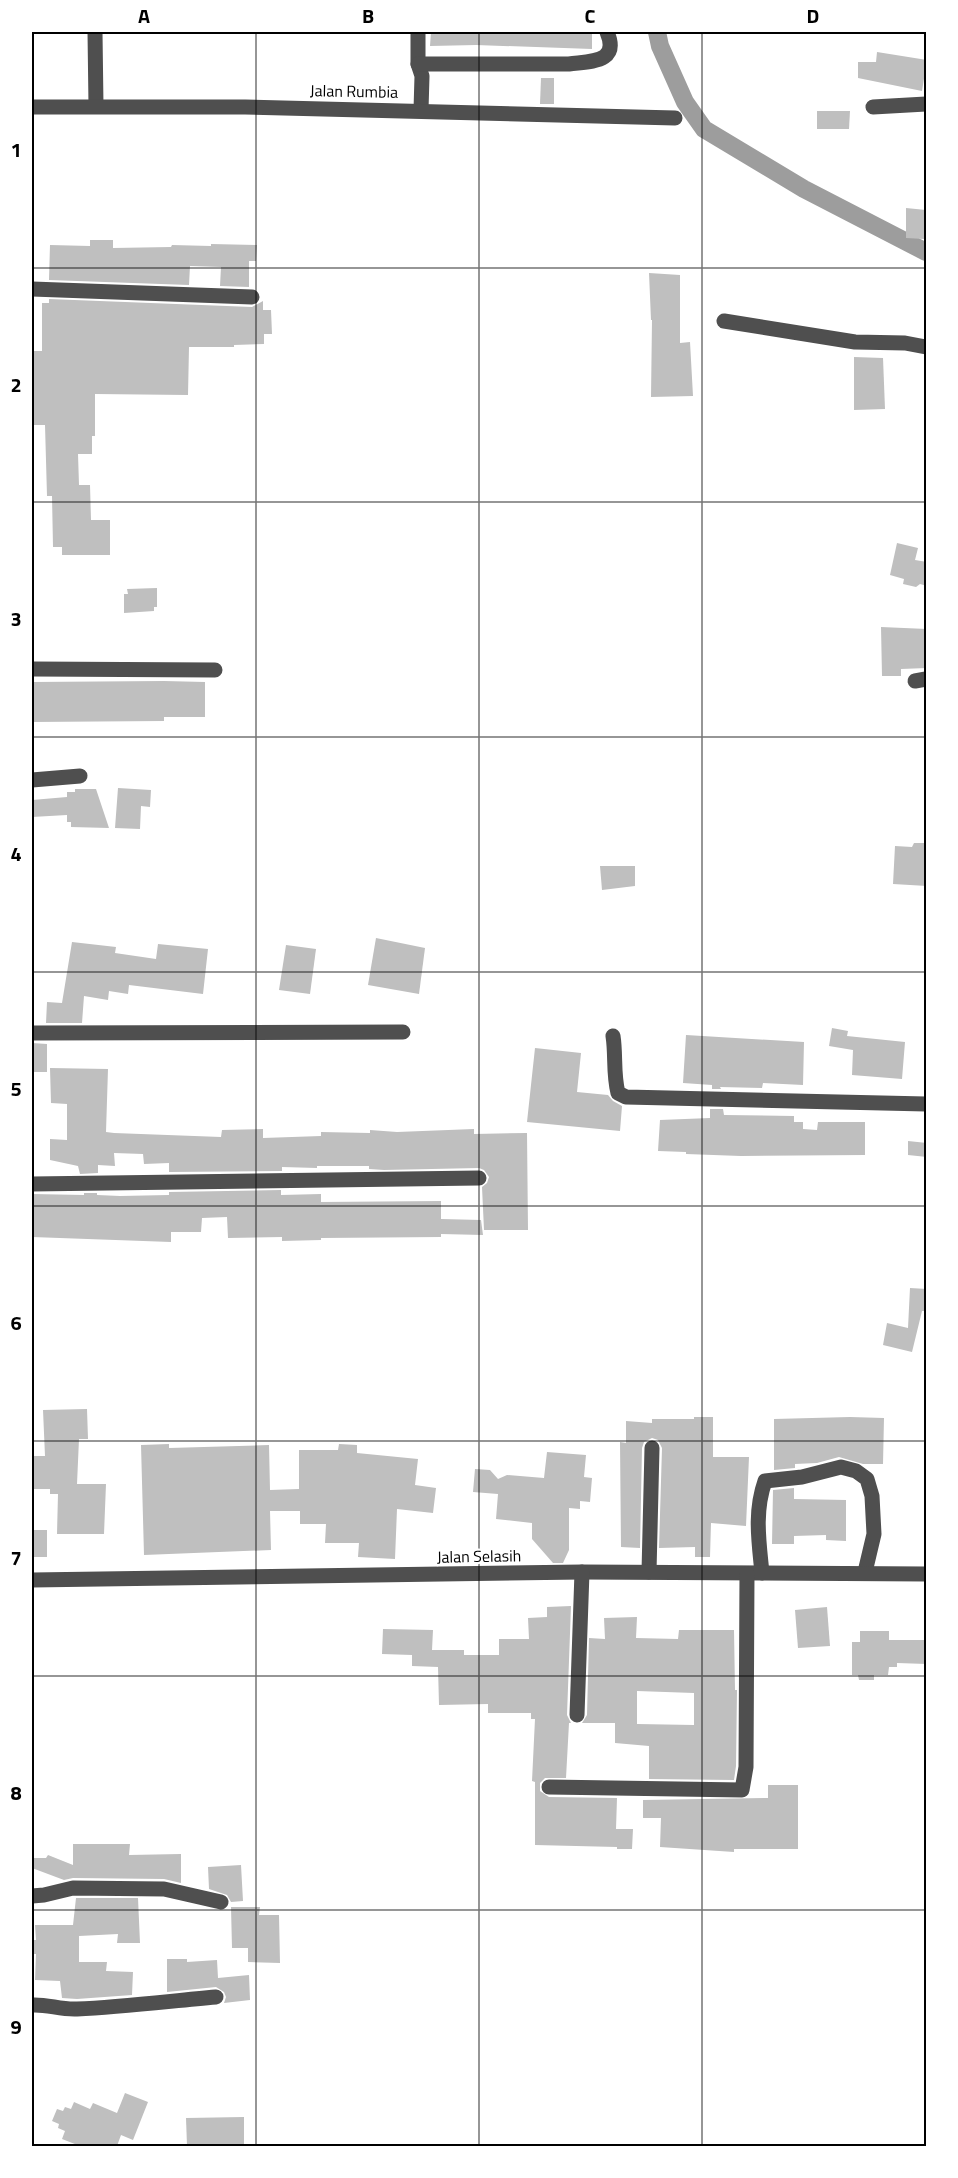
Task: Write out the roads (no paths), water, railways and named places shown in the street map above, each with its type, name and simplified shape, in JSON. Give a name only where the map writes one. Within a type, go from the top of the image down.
[{"type":"street","points":[[95,32],[96,106]]},
{"type":"street","points":[[418,32],[417,64],[422,76],[421,110]]},
{"type":"street","points":[[417,64],[569,64],[594,61],[606,57],[610,46],[607,32]]},
{"type":"street","points":[[873,107],[927,104]]},
{"type":"street","name":"Jalan Rumbia","points":[[32,107],[246,106],[675,118]]},
{"type":"street","points":[[32,289],[252,297]]},
{"type":"street","points":[[724,321],[855,342],[905,343],[927,347]]},
{"type":"street","points":[[32,669],[215,670]]},
{"type":"street","points":[[32,780],[80,776]]},
{"type":"street","points":[[32,1033],[403,1032]]},
{"type":"street","points":[[613,1036],[616,1054],[615,1080],[618,1093],[626,1097],[927,1104]]},
{"type":"street","points":[[32,1184],[479,1178]]},
{"type":"street","points":[[649,1572],[652,1448]]},
{"type":"street","points":[[549,1786],[742,1790],[746,1767],[757,1518],[765,1481],[841,1467],[856,1471],[867,1479],[872,1496],[874,1534],[865,1572]]},
{"type":"street","points":[[577,1715],[582,1572]]},
{"type":"street","name":"Jalan Selasih","points":[[32,1580],[582,1572],[927,1574]]},
{"type":"street","points":[[32,1896],[74,1888],[164,1889],[221,1902]]},
{"type":"street","points":[[32,2005],[46,2005],[63,2010],[216,1997]]},
{"type":"waterway","points":[[657,32],[660,46],[685,102],[704,129],[804,189],[926,252]]}]
